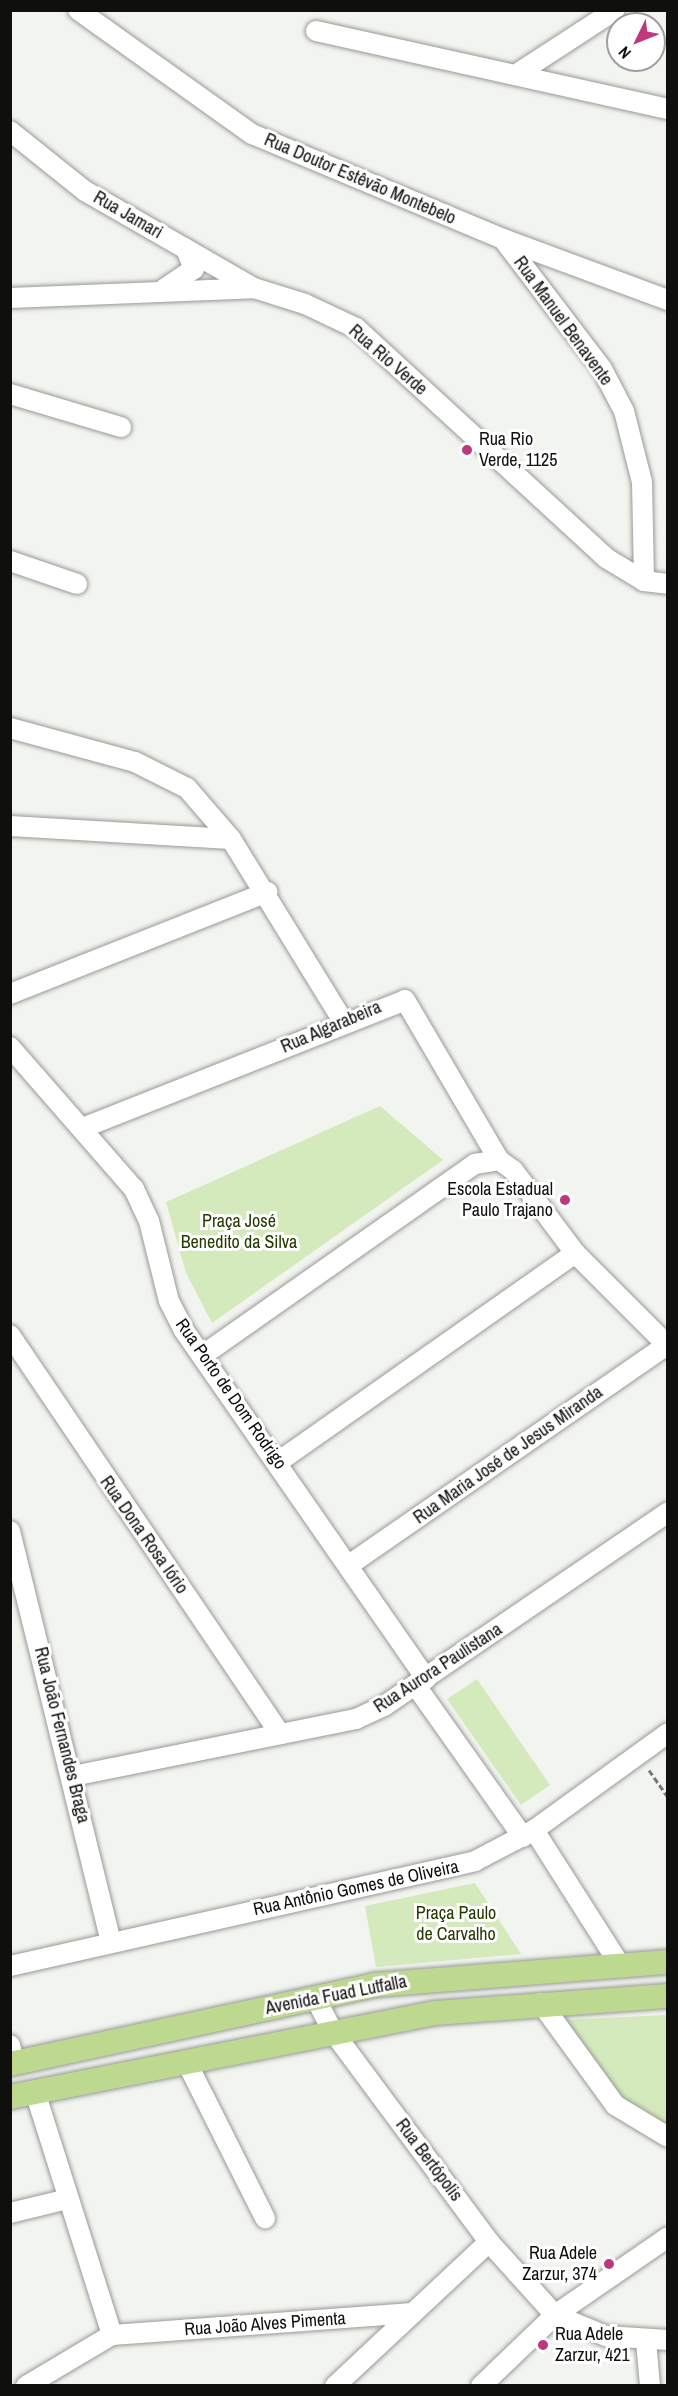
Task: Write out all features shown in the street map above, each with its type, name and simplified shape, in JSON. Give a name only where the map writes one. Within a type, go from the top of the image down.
[{"type":"main road","name":"Avenida Fuad Lutfalla","points":[[12,2057],[315,1997],[429,1977],[618,1962],[668,1962]]},
{"type":"main road","name":"Avenida Fuad Lutfalla","points":[[10,2097],[187,2063],[331,2030],[541,2003],[668,1996]]},
{"type":"street","name":"Rua Doutor Estêvão Montebelo","points":[[78,10],[252,134],[503,239],[668,300]]},
{"type":"street","points":[[520,72],[615,10]]},
{"type":"street","points":[[316,31],[520,72],[668,109]]},
{"type":"street","name":"Rua Jamari","points":[[10,131],[85,191],[254,288]]},
{"type":"street","name":"Rua Manuel Benavente","points":[[503,239],[602,369],[624,411],[642,483],[644,581]]},
{"type":"street","points":[[156,293],[194,268],[186,249]]},
{"type":"street","name":"Rua Rio Verde","points":[[10,298],[254,288],[357,328],[606,558],[644,581],[668,584]]},
{"type":"street","points":[[10,394],[121,427]]},
{"type":"street","points":[[10,561],[77,584]]},
{"type":"street","points":[[10,728],[163,773],[187,789],[231,839],[267,892],[344,1023]]},
{"type":"street","points":[[10,826],[231,839]]},
{"type":"street","points":[[10,994],[267,892]]},
{"type":"street","name":"Rua Algarabeira","points":[[85,1127],[397,1000],[409,1004],[499,1160],[513,1170],[575,1253],[667,1345]]},
{"type":"street","name":"Rua Porto de Dom Rodrigo","points":[[10,1047],[85,1127],[134,1189],[149,1221],[169,1302],[203,1355],[349,1565],[421,1682],[618,1962]]},
{"type":"street","points":[[203,1355],[475,1164],[499,1160]]},
{"type":"street","points":[[278,1462],[575,1253]]},
{"type":"street","name":"Rua Dona Rosa Iório","points":[[10,1335],[280,1734]]},
{"type":"street","name":"Rua Maria José de Jesus Miranda","points":[[349,1565],[667,1345]]},
{"type":"street","name":"Rua Aurora Paulistana","points":[[73,1776],[356,1719],[421,1682],[668,1512]]},
{"type":"street","name":"Rua João Fernandes Braga","points":[[10,1531],[73,1776],[110,1940]]},
{"type":"street","name":"Rua Antônio Gomes de Oliveira","points":[[10,1966],[110,1940],[453,1867],[529,1833],[668,1733]]},
{"type":"street","name":"Rua Bertópolis","points":[[315,1997],[331,2030],[489,2241],[555,2315]]},
{"type":"street","points":[[541,2003],[615,2105],[668,2137]]},
{"type":"street","points":[[187,2063],[265,2218]]},
{"type":"street","points":[[35,2092],[112,2335]]},
{"type":"street","points":[[10,2213],[68,2199]]},
{"type":"street","points":[[481,2385],[555,2315],[668,2237]]},
{"type":"street","points":[[335,2385],[409,2313],[489,2241]]},
{"type":"street","name":"Rua João Alves Pimenta","points":[[26,2385],[112,2335],[409,2313]]},
{"type":"street","points":[[555,2315],[606,2336],[646,2341],[668,2340]]},
{"type":"street","points":[[646,2341],[650,2385]]},
{"type":"path","points":[[638,1754],[668,1797]]},
{"type":"green space","name":"Praça José Benedito da Silva","points":[[380,1106],[443,1160],[212,1323],[186,1273],[166,1202]]},
{"type":"green space","points":[[477,1679],[550,1785],[521,1805],[447,1699]]},
{"type":"green space","name":"Praça Paulo de Carvalho","points":[[475,1883],[521,1954],[376,1967],[365,1906]]},
{"type":"green space","points":[[667,2015],[667,2130],[655,2116],[620,2098],[563,2020]]},
{"type":"place","name":"Rua Rio Verde, 1125","points":[[467,450]]},
{"type":"place","name":"Escola Estadual Paulo Trajano","points":[[565,1200]]},
{"type":"place","name":"Rua Adele Zarzur, 374","points":[[609,2264]]},
{"type":"place","name":"Rua Adele Zarzur, 421","points":[[543,2345]]}]
